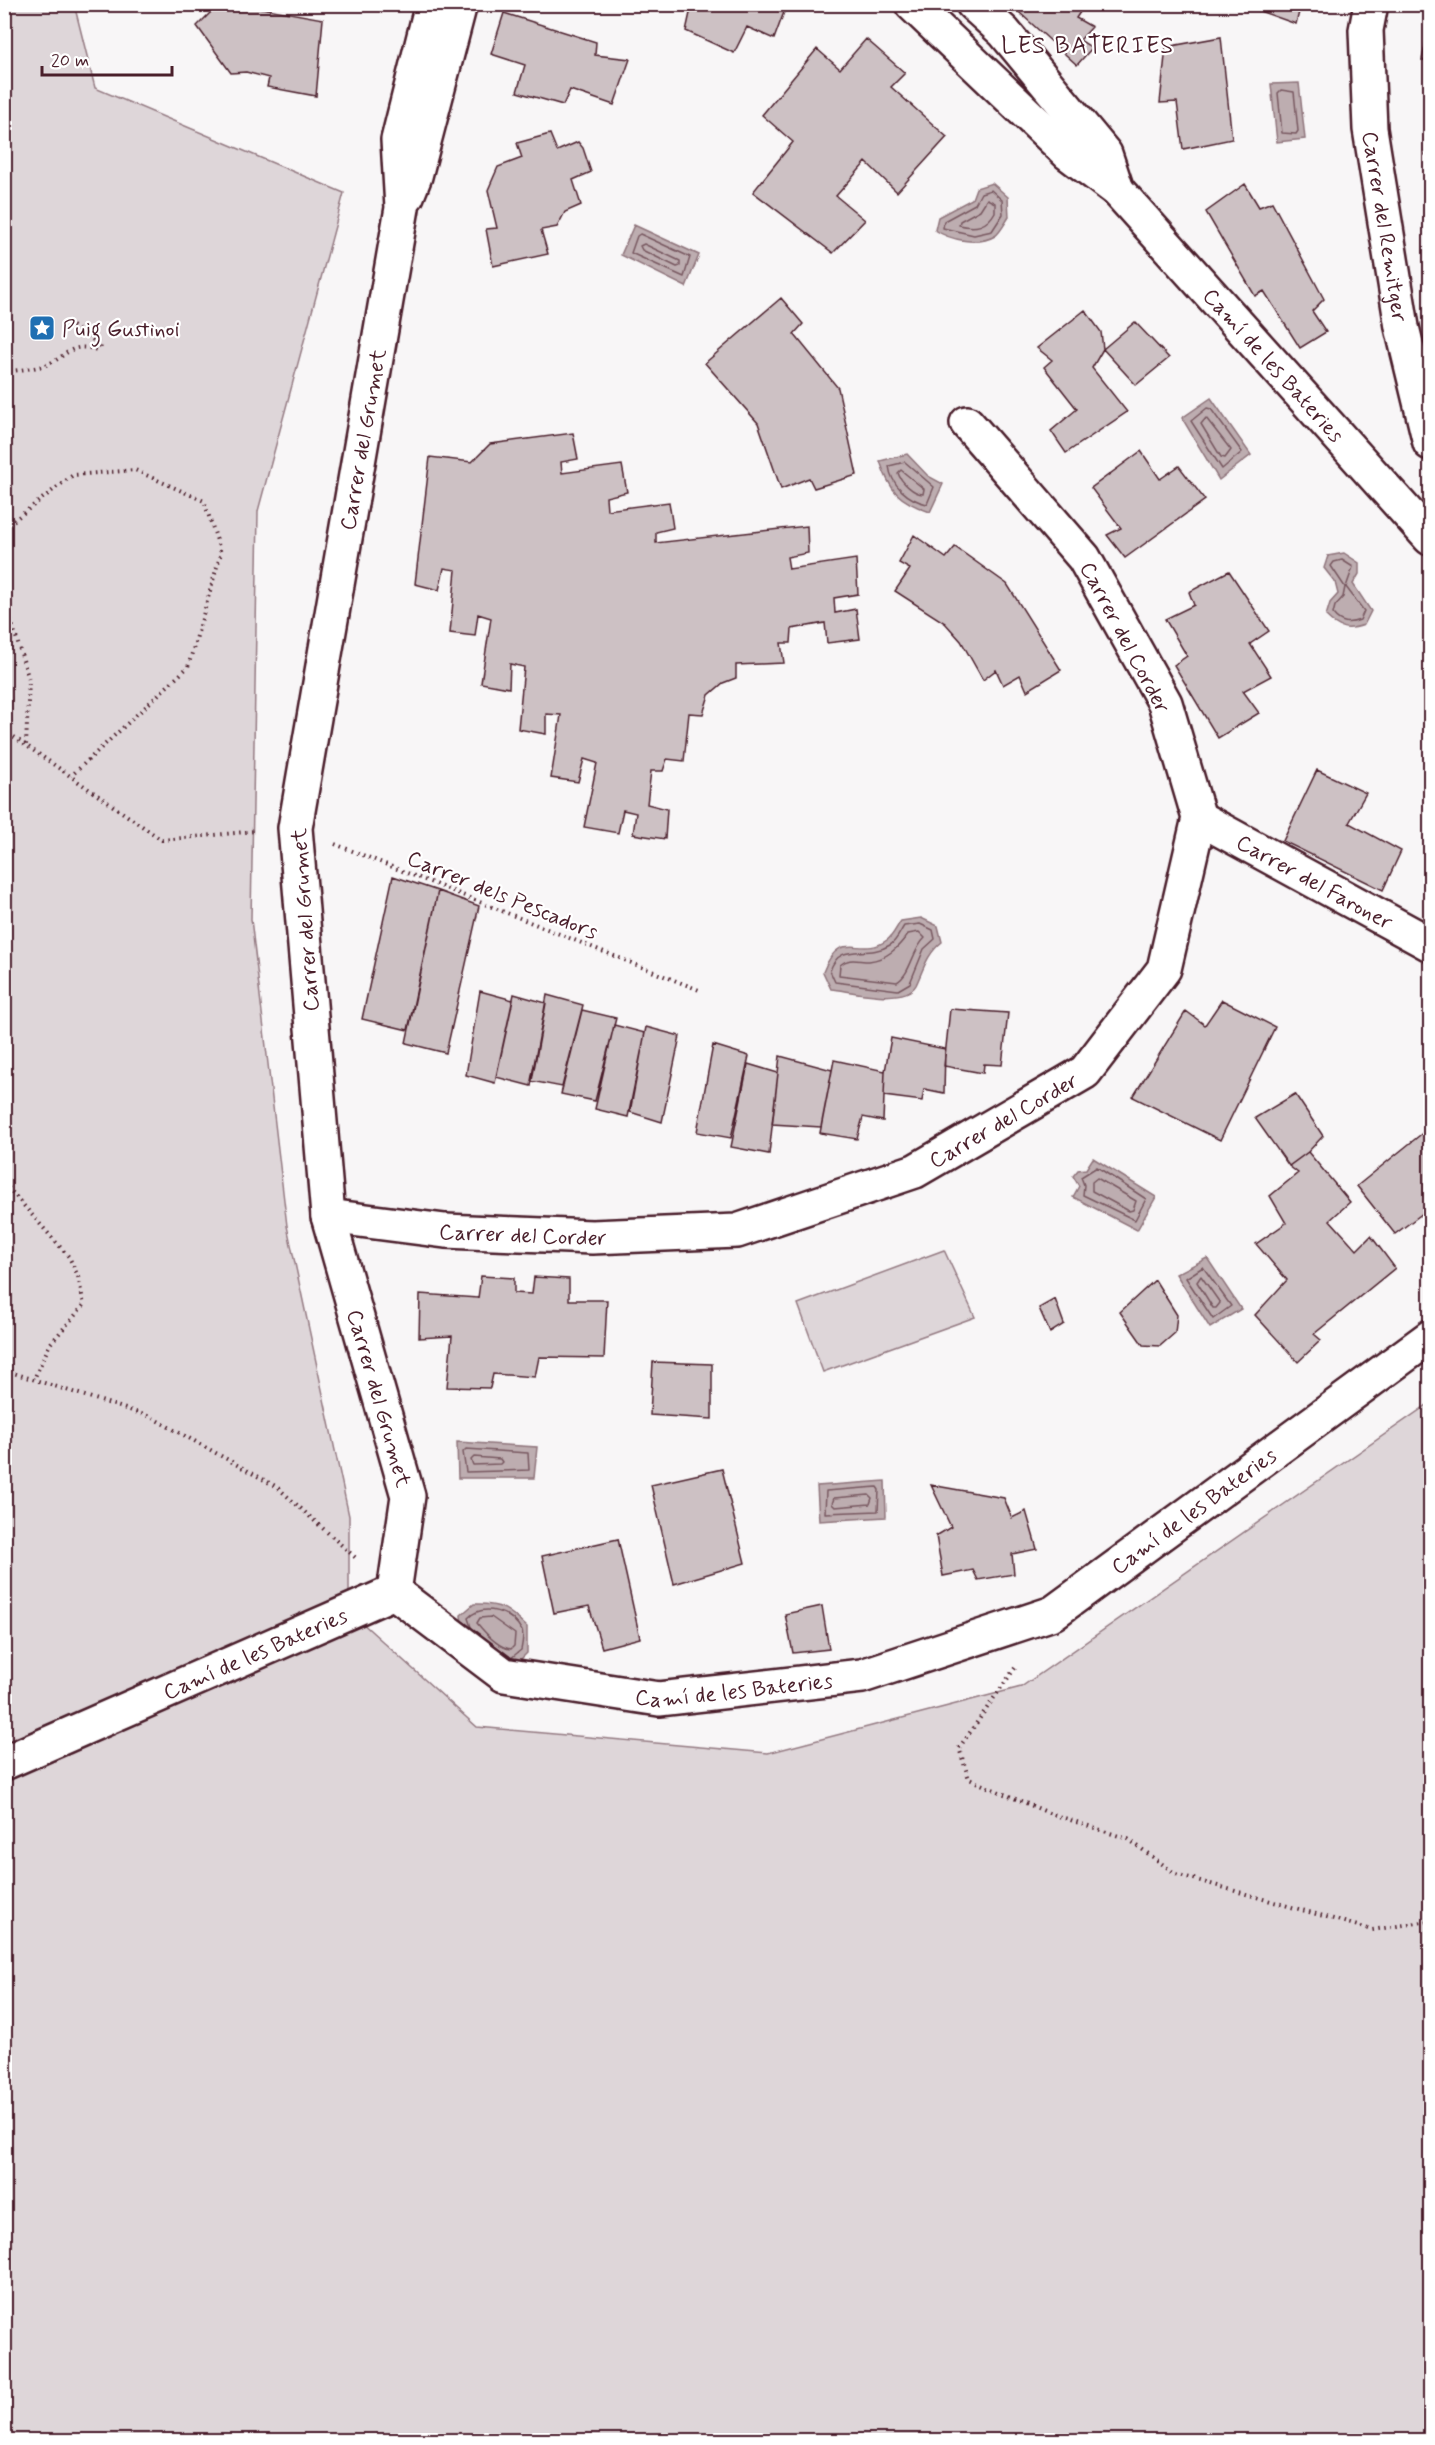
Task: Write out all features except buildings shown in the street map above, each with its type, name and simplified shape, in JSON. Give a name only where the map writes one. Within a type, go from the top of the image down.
[{"type":"street","name":"Carrer del Grumet","points":[[402,208],[398,140],[432,4]]},
{"type":"street","name":"Carrer del Grumet","points":[[394,1592],[408,1496],[328,1216],[295,828],[402,208],[415,176],[460,4]]},
{"type":"street","name":"Camí de les Bateries","points":[[912,4],[1068,153],[1117,190],[1429,532]]},
{"type":"street","name":"Camí de les Bateries","points":[[973,4],[1004,32],[1105,154],[1117,190]]},
{"type":"street","name":"Carrer del Remitger","points":[[1371,4],[1366,30],[1370,129],[1402,327],[1431,443]]},
{"type":"street","name":"Carrer del Corder","points":[[328,1216],[445,1231],[570,1236],[737,1231],[915,1171],[1085,1072],[1164,969],[1199,818],[1165,703],[1084,558],[967,423]]},
{"type":"street","name":"Carrer del Faroner","points":[[1199,818],[1431,944]]},
{"type":"street","name":"Camí de les Bateries","points":[[4,1763],[394,1592],[504,1675],[659,1699],[862,1676],[1053,1613],[1431,1337]]},
{"type":"path","points":[[4,372],[45,365],[71,348],[88,346],[100,351],[101,345],[72,326]]},
{"type":"path","points":[[4,528],[73,476],[135,470],[204,501],[221,553],[188,668],[71,776]]},
{"type":"path","points":[[4,597],[29,680],[26,746]]},
{"type":"path","points":[[4,730],[162,840],[295,828]]},
{"type":"path","name":"Carrer dels Pescadors","points":[[295,828],[699,990]]},
{"type":"path","points":[[4,1183],[69,1257],[78,1276],[84,1305],[50,1344],[34,1379]]},
{"type":"path","points":[[4,1370],[151,1417],[277,1487],[394,1592]]},
{"type":"path","points":[[1019,1661],[959,1748],[969,1779],[1049,1813],[1128,1839],[1176,1874],[1372,1930],[1431,1921]]},
{"type":"shaded area","points":[[74,4],[95,88],[344,193],[258,511],[251,919],[287,1226],[349,1516],[349,1611],[477,1727],[768,1753],[1021,1687],[1430,1403],[1430,2440],[5,2440],[4,5]]},
{"type":"shaded area","points":[[944,1250],[975,1317],[823,1372],[798,1304]]},
{"type":"water","points":[[1299,83],[1305,139],[1277,142],[1271,84]]},
{"type":"water","points":[[992,183],[1008,197],[1009,217],[997,235],[981,241],[972,241],[948,237],[935,230],[938,217],[972,199],[976,188]]},
{"type":"water","points":[[634,225],[699,255],[686,287],[621,255]]},
{"type":"water","points":[[1211,398],[1251,455],[1219,480],[1182,418]]},
{"type":"water","points":[[907,454],[928,476],[943,484],[930,512],[911,504],[897,494],[884,472],[880,461]]},
{"type":"water","points":[[1344,553],[1359,563],[1359,574],[1353,584],[1371,611],[1364,625],[1353,628],[1339,626],[1326,616],[1330,603],[1338,594],[1335,582],[1324,568],[1328,556]]},
{"type":"water","points":[[921,918],[938,926],[942,942],[929,956],[916,985],[910,991],[890,996],[831,989],[823,972],[837,950],[852,946],[877,945],[893,934],[901,921]]},
{"type":"water","points":[[1093,1158],[1156,1197],[1137,1230],[1073,1197],[1079,1186],[1073,1176],[1078,1170],[1086,1169]]},
{"type":"water","points":[[1207,1258],[1241,1309],[1210,1328],[1176,1274]]},
{"type":"water","points":[[457,1442],[537,1447],[534,1478],[458,1478]]},
{"type":"water","points":[[885,1481],[886,1517],[819,1521],[817,1486]]},
{"type":"water","points":[[474,1604],[504,1608],[527,1627],[527,1653],[515,1665],[462,1625],[461,1615]]},
{"type":"place","name":"Puig Gustinoi","points":[[42,328]]},
{"type":"district","name":"LES BATERIES","points":[[1088,45]]}]
